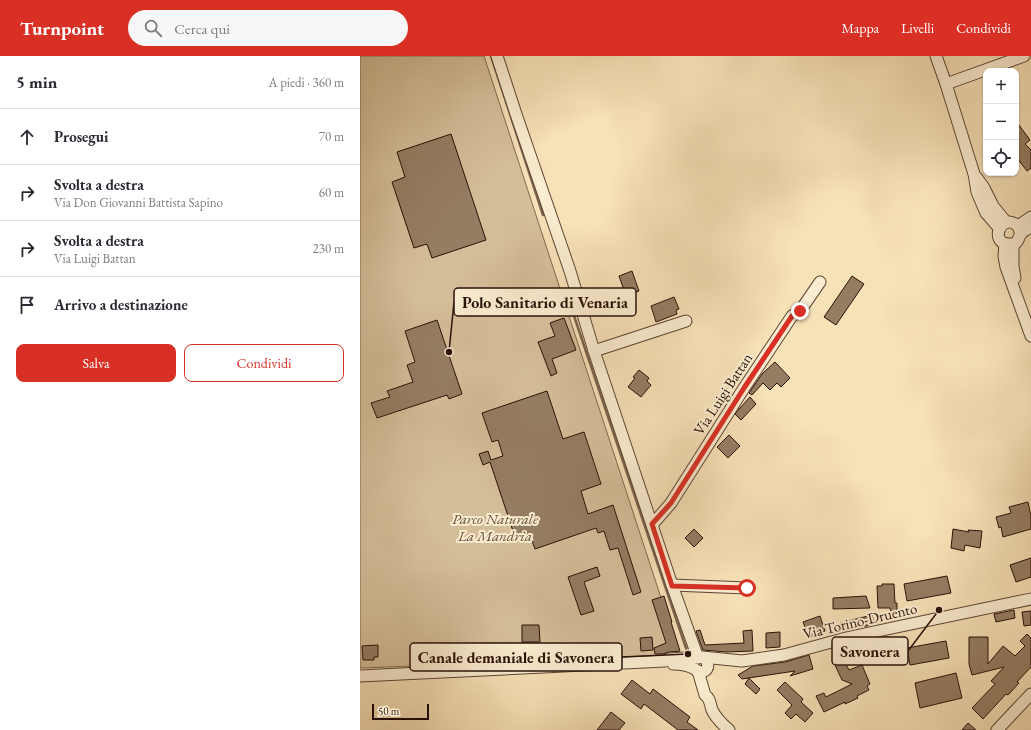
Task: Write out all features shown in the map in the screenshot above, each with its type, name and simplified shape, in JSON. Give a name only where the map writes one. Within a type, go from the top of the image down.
[{"type":"street","points":[[497,56],[571,274],[594,351],[671,583],[701,666],[709,693],[708,697],[712,710],[718,720],[729,730]]},
{"type":"street","points":[[936,56],[974,174],[977,192],[986,213],[1002,225]]},
{"type":"street","points":[[946,84],[1024,56]]},
{"type":"street","points":[[550,212],[562,263],[571,292],[588,329]]},
{"type":"street","points":[[1019,230],[1011,222],[1002,225],[998,233],[998,237],[1000,241],[1009,244],[1018,240],[1019,230],[1031,217]]},
{"type":"street","points":[[1019,230],[1031,227]]},
{"type":"street","points":[[1009,244],[1020,304],[1031,336]]},
{"type":"street","name":"Via Luigi Battan","points":[[652,524],[671,503],[792,316],[800,311],[820,282]]},
{"type":"street","points":[[594,351],[686,321]]},
{"type":"street","points":[[671,583],[747,588]]},
{"type":"street","name":"Via Torino-Druento","points":[[360,676],[665,661],[669,659],[701,666],[726,659],[742,661],[784,655],[846,638],[1031,600]]},
{"type":"street","points":[[997,730],[1031,694]]},
{"type":"green space","name":"Parco Naturale La Mandria","points":[[360,56],[484,56],[680,656],[360,668]]},
{"type":"building","points":[[1019,125],[1030,140],[1025,144],[1031,150],[1031,168],[1027,171],[1019,161]]},
{"type":"building","points":[[451,134],[486,240],[432,258],[427,244],[414,248],[392,182],[405,177],[397,152]]},
{"type":"building","points":[[632,271],[639,291],[626,296],[619,276]]},
{"type":"building","points":[[852,276],[864,284],[836,325],[824,317]]},
{"type":"building","points":[[674,297],[679,309],[676,310],[677,314],[656,322],[651,306]]},
{"type":"building","points":[[564,318],[576,350],[552,359],[557,373],[551,376],[538,342],[555,336],[550,323]]},
{"type":"building","points":[[437,320],[462,394],[449,399],[447,395],[377,418],[371,403],[390,397],[387,391],[413,382],[407,365],[415,362],[405,331]]},
{"type":"building","points":[[775,362],[790,378],[781,387],[777,383],[770,390],[763,383],[752,395],[749,393],[762,374]]},
{"type":"building","points":[[639,370],[649,378],[647,381],[651,385],[641,397],[628,387],[635,378],[633,377]]},
{"type":"building","points":[[547,391],[563,439],[584,432],[601,484],[581,491],[588,514],[613,505],[641,592],[633,595],[618,548],[610,550],[604,531],[598,533],[596,528],[535,549],[530,535],[516,540],[490,462],[483,465],[479,454],[488,451],[491,460],[503,456],[498,440],[492,442],[482,413]]},
{"type":"building","points":[[750,397],[756,404],[741,420],[735,414]]},
{"type":"building","points":[[729,435],[740,446],[728,458],[717,447]]},
{"type":"building","points":[[1028,502],[1031,517],[1031,529],[1003,537],[1001,527],[999,528],[996,517],[1011,513],[1009,507]]},
{"type":"building","points":[[694,529],[703,538],[694,547],[685,538]]},
{"type":"building","points":[[953,529],[969,532],[968,530],[982,531],[980,548],[965,545],[964,551],[951,548]]},
{"type":"building","points":[[1031,558],[1031,577],[1016,582],[1010,565]]},
{"type":"building","points":[[597,567],[600,576],[584,582],[594,611],[581,615],[568,577]]},
{"type":"building","points":[[947,576],[951,593],[907,601],[904,584]]},
{"type":"building","points":[[882,584],[894,584],[897,614],[891,614],[890,608],[878,608],[877,586],[882,586]]},
{"type":"building","points":[[664,596],[680,651],[655,654],[654,648],[666,643],[652,600]]},
{"type":"building","points":[[866,596],[870,608],[833,609],[833,598]]},
{"type":"building","points":[[1014,610],[1015,618],[996,622],[994,614]]},
{"type":"building","points":[[1031,611],[1031,625],[1024,626],[1022,612]]},
{"type":"building","points":[[872,615],[874,624],[843,632],[840,623]]},
{"type":"building","points":[[820,616],[825,631],[809,637],[803,622]]},
{"type":"building","points":[[522,625],[539,625],[540,642],[522,642]]},
{"type":"building","points":[[700,630],[705,645],[744,643],[743,631],[752,630],[753,651],[726,652],[703,650],[696,631]]},
{"type":"building","points":[[780,632],[780,647],[766,648],[766,633]]},
{"type":"building","points":[[1027,634],[1031,638],[1031,667],[1017,682],[1019,683],[1008,695],[1006,694],[983,719],[972,708],[995,684],[991,681],[1004,667],[972,675],[969,664],[969,637],[988,637],[988,664],[1003,646],[1015,656],[1025,646],[1020,641]]},
{"type":"building","points":[[652,637],[653,650],[641,651],[640,638]]},
{"type":"building","points":[[946,641],[949,658],[910,665],[907,648]]},
{"type":"building","points":[[378,645],[378,657],[374,657],[374,660],[363,660],[362,646]]},
{"type":"building","points":[[809,655],[813,669],[790,676],[795,671],[742,679],[738,675],[753,666],[785,662]]},
{"type":"building","points":[[843,659],[849,670],[862,665],[870,684],[867,686],[869,690],[857,696],[858,698],[845,704],[845,702],[824,712],[816,696],[824,693],[826,697],[852,684],[842,680],[834,663]]},
{"type":"building","points":[[956,673],[962,698],[920,708],[915,683]]},
{"type":"building","points":[[749,678],[760,689],[756,694],[745,684]]},
{"type":"building","points":[[632,680],[650,694],[653,689],[690,717],[687,722],[698,730],[678,730],[644,704],[641,709],[621,694]]},
{"type":"building","points":[[785,682],[803,699],[801,702],[813,713],[805,722],[796,714],[791,719],[785,713],[792,705],[777,690]]},
{"type":"building","points":[[611,712],[625,723],[619,730],[597,730]]},
{"type":"building","points":[[968,723],[976,730],[962,730]]},
{"type":"waterway","points":[[491,56],[543,215]]},
{"type":"waterway","points":[[569,301],[688,654]]},
{"type":"place","name":"Polo Sanitario di Venaria","points":[[449,352]]},
{"type":"place","name":"Savonera","points":[[939,610]]},
{"type":"place","name":"Canale demaniale di Savonera","points":[[688,654]]},
{"type":"route","points":[[747,588],[672,586],[652,524],[671,503],[792,316],[800,311]]}]
